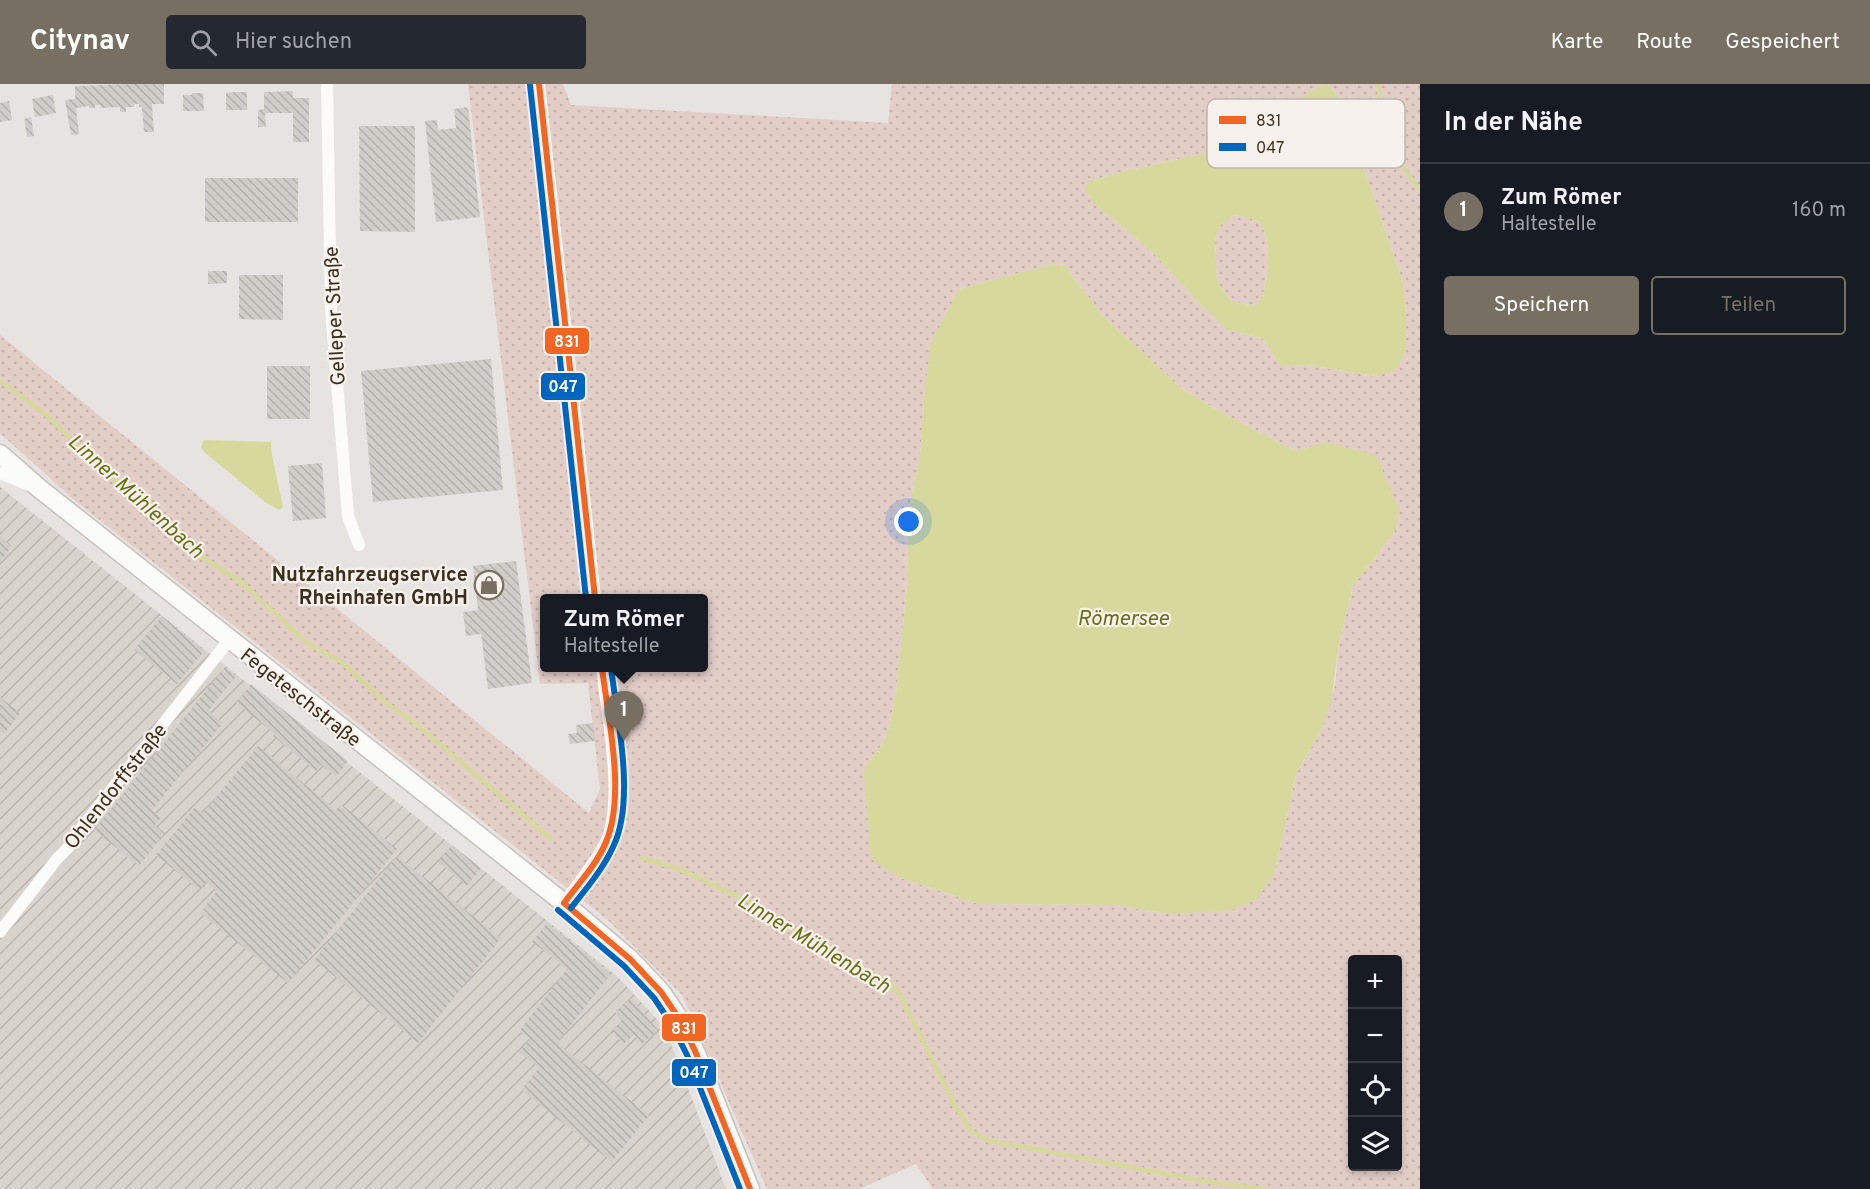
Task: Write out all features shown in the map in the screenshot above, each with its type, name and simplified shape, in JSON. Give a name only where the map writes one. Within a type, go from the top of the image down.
[{"type":"main road","name":"Fegeteschstraße","points":[[0,454],[40,489],[229,640],[564,903],[630,959],[660,992],[680,1020],[695,1051],[750,1189]]},
{"type":"street","name":"Gelleper Straße","points":[[327,84],[331,310],[348,516],[359,545]]},
{"type":"street","points":[[538,84],[595,594]]},
{"type":"street","name":"Fegeteschstraße","points":[[0,473],[40,489]]},
{"type":"street","name":"Ohlendorffstraße","points":[[0,932],[56,860],[69,847],[229,640]]},
{"type":"street","points":[[564,903],[605,843],[613,821],[616,789],[602,672]]},
{"type":"shaded area","points":[[468,84],[563,84],[571,105],[888,123],[892,84],[1324,84],[1298,99],[1207,99],[1207,151],[1087,182],[1096,206],[1156,256],[1227,330],[1262,338],[1280,365],[1308,365],[1374,376],[1402,360],[1406,347],[1406,313],[1403,282],[1364,168],[1405,168],[1405,99],[1340,99],[1328,84],[1420,84],[1420,1189],[933,1189],[916,1164],[859,1189],[767,1189],[682,995],[608,920],[73,499],[0,433],[0,335],[589,813],[600,789],[588,683],[540,684]],"holes":[[[1053,264],[1065,266],[1102,315],[1181,388],[1224,414],[1296,451],[1327,442],[1395,531],[1353,586],[1339,644],[1335,685],[1322,728],[1296,775],[1274,875],[1169,914],[1114,905],[979,904],[898,877],[870,760],[883,743],[889,727],[896,691],[908,577],[907,517],[920,457],[925,388],[959,289]]]},
{"type":"shaded area","points":[[1234,215],[1257,221],[1265,234],[1268,253],[1267,274],[1262,296],[1255,306],[1231,301],[1217,281],[1215,238],[1221,225]]},
{"type":"shaded area","points":[[0,487],[618,977],[665,1028],[726,1189],[0,1189]]},
{"type":"water","points":[[1324,84],[1328,84],[1340,99],[1298,99]]},
{"type":"water","points":[[1207,151],[1207,168],[1364,168],[1403,282],[1406,347],[1402,360],[1392,372],[1374,376],[1308,365],[1280,365],[1262,338],[1227,330],[1156,256],[1096,206],[1085,191],[1087,182],[1201,154]],"holes":[[[1234,215],[1249,218],[1262,226],[1268,254],[1266,283],[1263,294],[1255,306],[1231,301],[1217,281],[1215,238],[1221,225]]]},
{"type":"water","name":"Römersee","points":[[1053,264],[1065,266],[1102,315],[1181,388],[1224,414],[1296,451],[1326,442],[1376,455],[1399,510],[1395,531],[1353,586],[1339,644],[1331,702],[1322,728],[1296,775],[1274,875],[1257,899],[1232,910],[1169,914],[1114,905],[979,904],[898,877],[871,859],[864,774],[865,767],[883,743],[889,727],[896,691],[908,577],[907,517],[920,457],[931,343],[959,289]]},
{"type":"water","points":[[204,440],[271,442],[283,507],[279,510],[265,502],[204,452],[201,447]]},
{"type":"building","points":[[164,84],[164,104],[152,104],[154,132],[144,132],[142,107],[139,107],[139,104],[126,107],[126,112],[120,112],[120,107],[100,108],[100,105],[95,105],[95,108],[89,108],[89,106],[76,108],[79,134],[71,135],[65,100],[75,99],[75,86]]},
{"type":"building","points":[[293,91],[293,98],[309,98],[309,142],[293,142],[293,113],[265,113],[266,127],[258,127],[258,110],[264,109],[264,92]]},
{"type":"building","points":[[247,92],[247,110],[226,110],[226,93]]},
{"type":"building","points":[[192,93],[203,93],[204,111],[183,111],[183,95],[192,95]]},
{"type":"building","points":[[53,95],[56,113],[35,117],[32,99]]},
{"type":"building","points":[[9,101],[12,120],[0,122],[0,103]]},
{"type":"building","points":[[468,107],[480,217],[436,222],[425,121],[437,120],[438,130],[456,128],[454,109]]},
{"type":"building","points":[[31,117],[34,136],[27,137],[24,119]]},
{"type":"building","points":[[359,126],[415,126],[415,232],[360,231]]},
{"type":"building","points":[[205,178],[298,178],[298,222],[205,222]]},
{"type":"building","points":[[208,271],[227,271],[227,283],[208,284]]},
{"type":"building","points":[[239,275],[283,275],[283,320],[239,319]]},
{"type":"building","points":[[491,359],[503,490],[373,502],[361,371]]},
{"type":"building","points":[[267,366],[310,366],[310,419],[267,419]]},
{"type":"building","points":[[322,463],[326,518],[293,521],[288,466]]},
{"type":"building","points":[[0,536],[12,546],[0,562]]},
{"type":"building","points":[[516,561],[532,683],[488,689],[481,634],[466,636],[463,612],[478,610],[473,566]]},
{"type":"building","points":[[162,616],[204,651],[177,684],[134,650]]},
{"type":"building","points":[[225,667],[236,676],[208,711],[223,723],[152,810],[161,818],[155,825],[165,833],[139,866],[94,830]]},
{"type":"building","points":[[251,684],[348,761],[336,777],[321,765],[316,771],[236,703]]},
{"type":"building","points":[[0,697],[20,713],[4,734],[0,731]]},
{"type":"building","points":[[593,723],[595,741],[570,744],[568,734],[577,733],[576,725]]},
{"type":"building","points":[[258,746],[336,810],[341,804],[397,849],[288,983],[200,913],[217,891],[206,882],[199,890],[156,855],[195,807],[203,813]]},
{"type":"building","points":[[452,845],[481,868],[467,886],[438,862]]},
{"type":"building","points":[[397,856],[501,938],[418,1043],[314,960]]},
{"type":"building","points":[[547,923],[611,974],[557,1043],[649,1115],[612,1162],[521,1090],[539,1068],[519,1052],[530,1039],[519,1031],[567,969],[532,942]]},
{"type":"building","points":[[631,998],[658,1030],[642,1044],[634,1035],[623,1044],[612,1030],[622,1021],[615,1012]]},
{"type":"waterway","points":[[1377,84],[1381,99]]},
{"type":"waterway","points":[[1404,168],[1420,191]]},
{"type":"waterway","name":"Linner Mühlenbach","points":[[0,381],[45,414],[194,552],[240,581],[308,644],[342,662],[386,703],[416,724],[550,838]]},
{"type":"waterway","name":"Linner Mühlenbach","points":[[642,858],[684,871],[754,904],[847,962],[883,978],[899,993],[954,1104],[972,1132],[987,1140],[1203,1181],[1263,1189]]},
{"type":"transit line","name":"831","points":[[539,84],[595,594]]},
{"type":"transit line","name":"047","points":[[530,85],[586,594]]},
{"type":"transit line","name":"831","points":[[564,903],[598,858],[612,823],[615,802],[614,756],[603,672]]},
{"type":"transit line","name":"047","points":[[571,908],[604,863],[620,828],[623,806],[623,759],[612,672]]},
{"type":"transit line","name":"831","points":[[564,903],[630,959],[661,992],[680,1020],[695,1051],[750,1189]]},
{"type":"transit line","name":"047","points":[[558,910],[624,966],[654,998],[672,1025],[687,1055],[740,1189]]},
{"type":"place","name":"Nutzfahrzeugservice Rheinhafen GmbH","points":[[489,585]]},
{"type":"place","name":"Zum Römer","points":[[624,741]]}]
